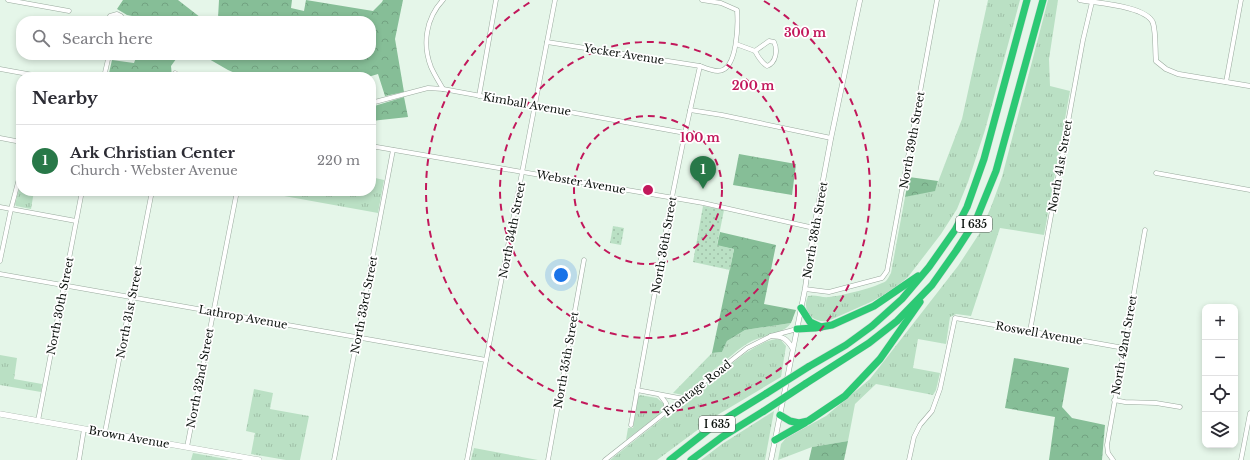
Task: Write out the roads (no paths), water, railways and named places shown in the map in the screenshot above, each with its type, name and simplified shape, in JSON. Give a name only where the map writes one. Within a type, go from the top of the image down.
[{"type":"highway","name":"I 635","points":[[670,460],[712,427],[766,392],[846,345],[872,326],[902,299],[929,267],[955,230],[967,207],[984,159],[1027,0]]},
{"type":"highway","name":"I 635","points":[[691,460],[722,437],[869,343],[897,321],[932,285],[976,220],[996,171],[1043,0]]},
{"type":"highway","points":[[797,330],[832,325],[874,306],[929,267]]},
{"type":"highway","points":[[775,440],[808,421],[845,396],[864,378],[880,359],[932,285]]},
{"type":"highway","points":[[801,308],[810,322],[821,327]]},
{"type":"highway","points":[[780,415],[790,421],[799,423],[808,421]]},
{"type":"main road","name":"Brown Avenue","points":[[0,414],[187,447],[235,458],[258,460]]},
{"type":"street","points":[[8,0],[69,11]]},
{"type":"street","points":[[443,0],[431,16],[428,27],[426,47],[431,67],[443,89]]},
{"type":"street","points":[[479,96],[496,0]]},
{"type":"street","name":"North 34th Street","points":[[467,460],[536,106],[555,0]]},
{"type":"street","points":[[702,0],[721,3],[737,10],[736,44],[756,50]]},
{"type":"street","name":"North 38th Street","points":[[771,460],[805,289],[814,228],[831,138],[860,0]]},
{"type":"street","name":"North 39th Street","points":[[805,289],[828,292],[882,278],[887,271],[937,0]]},
{"type":"street","points":[[1080,0],[1136,10],[1149,17],[1153,23],[1156,60],[1166,69],[1178,74],[1250,86]]},
{"type":"street","points":[[1226,82],[1241,0]]},
{"type":"street","name":"North 41st Street","points":[[1030,331],[1081,48],[1092,2]]},
{"type":"street","points":[[110,16],[117,14],[121,16]]},
{"type":"street","points":[[769,41],[774,42],[776,46],[772,64],[767,66],[763,64],[756,50],[769,41]]},
{"type":"street","name":"Yecker Avenue","points":[[547,42],[700,66],[719,71],[724,70],[728,66],[736,44]]},
{"type":"street","points":[[105,72],[108,60]]},
{"type":"street","name":"North 36th Street","points":[[630,425],[672,197],[700,66]]},
{"type":"street","points":[[0,69],[16,72]]},
{"type":"street","name":"Kimball Avenue","points":[[376,102],[428,88],[443,89],[685,133]]},
{"type":"street","points":[[690,110],[722,115],[831,138]]},
{"type":"street","points":[[0,138],[16,141]]},
{"type":"street","name":"Webster Avenue","points":[[376,147],[672,197],[730,208],[761,217],[814,228]]},
{"type":"street","name":"North 33rd Street","points":[[334,460],[393,150]]},
{"type":"street","points":[[1156,173],[1250,190]]},
{"type":"street","points":[[0,261],[10,209],[16,188]]},
{"type":"street","name":"North 30th Street","points":[[38,420],[81,196]]},
{"type":"street","name":"North 31st Street","points":[[105,432],[151,196]]},
{"type":"street","name":"North 32nd Street","points":[[187,447],[236,196]]},
{"type":"street","points":[[0,207],[76,221]]},
{"type":"street","name":"North 42nd Street","points":[[1113,460],[1108,453],[1107,445],[1145,230]]},
{"type":"street","name":"North 35th Street","points":[[548,460],[584,260]]},
{"type":"street","name":"Lathrop Avenue","points":[[0,274],[486,360]]},
{"type":"street","name":"Roswell Avenue","points":[[909,460],[914,437],[920,425],[932,411],[940,389],[955,318],[1124,348]]},
{"type":"street","name":"Frontage Road","points":[[605,460],[747,348],[771,336],[797,330]]},
{"type":"street","points":[[771,336],[784,338],[788,341],[793,350]]},
{"type":"street","points":[[637,390],[684,398]]},
{"type":"street","points":[[660,395],[666,403],[666,412]]},
{"type":"street","points":[[1114,400],[1180,408]]},
{"type":"street","points":[[1241,460],[1250,413]]},
{"type":"street","points":[[79,460],[84,428]]},
{"type":"place","name":"Ark Christian Center","points":[[703,189]]}]
